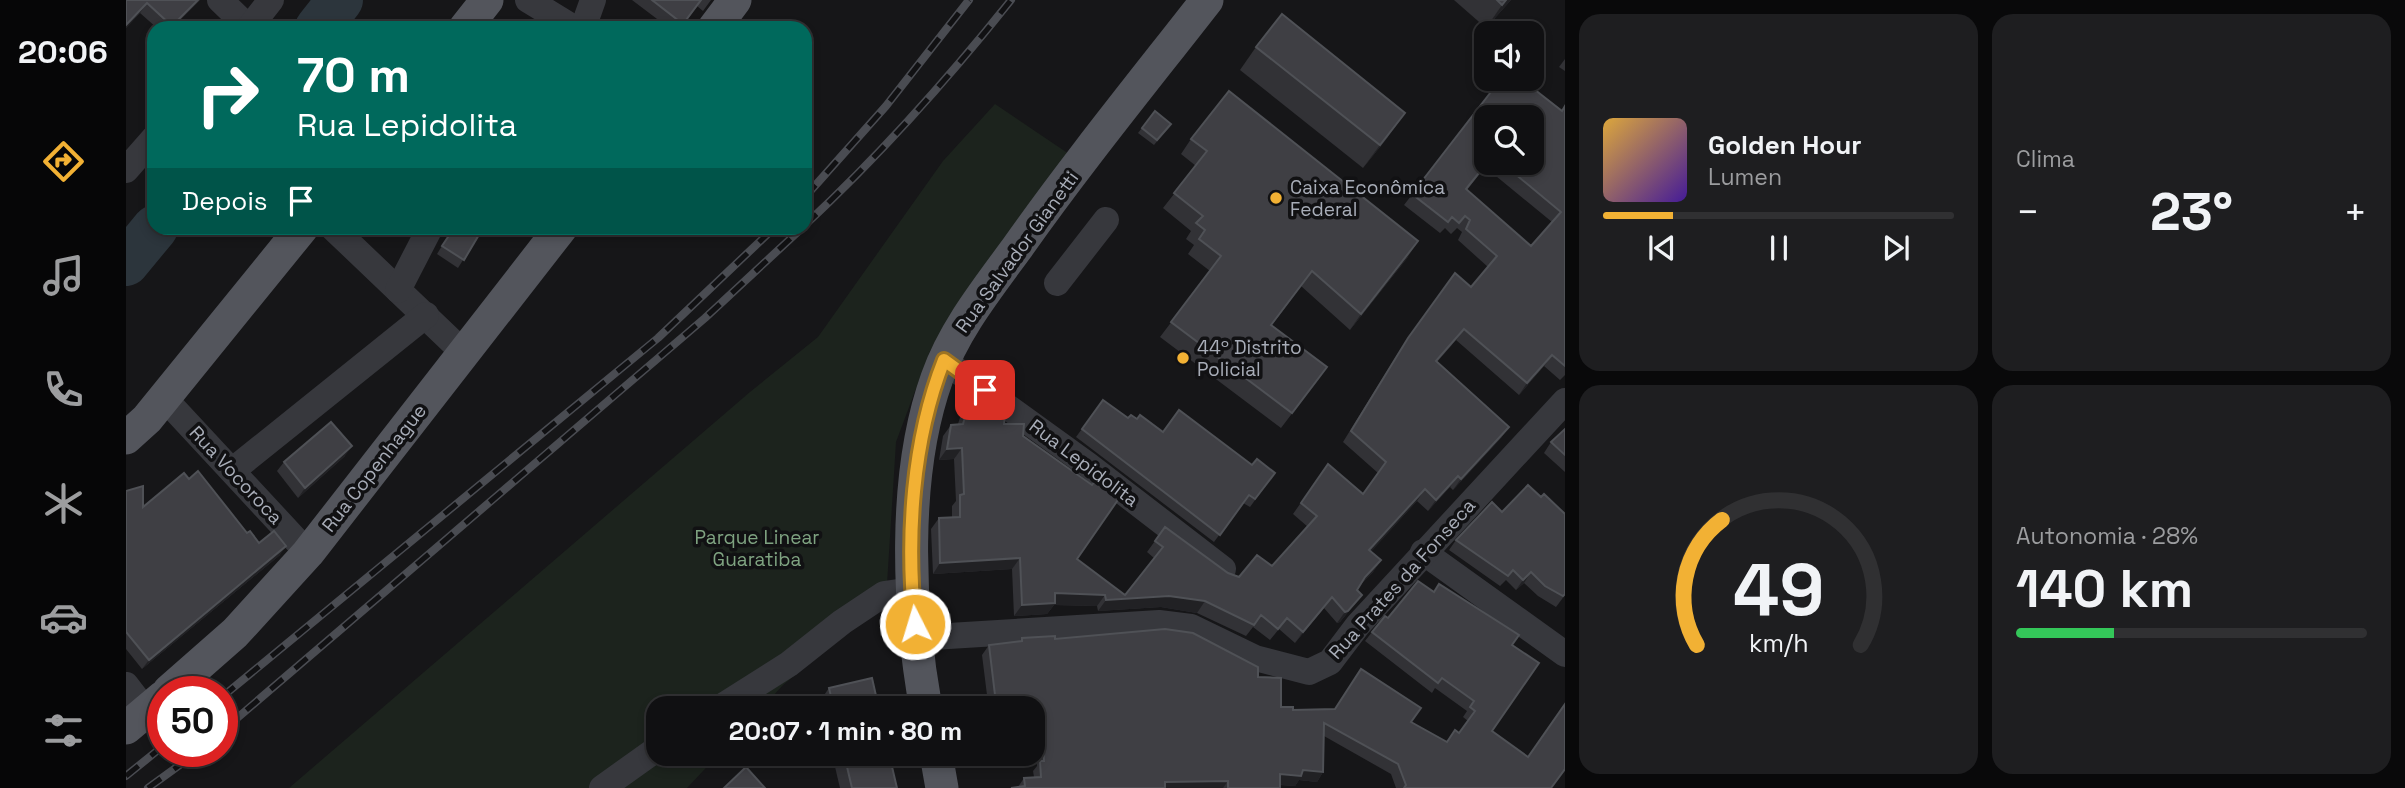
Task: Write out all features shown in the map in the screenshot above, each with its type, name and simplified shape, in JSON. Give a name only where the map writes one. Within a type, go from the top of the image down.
[{"type":"main road","points":[[471,21],[488,0]]},
{"type":"main road","points":[[719,21],[735,0]]},
{"type":"main road","name":"Rua Salvador Gianetti","points":[[924,696],[912,590],[919,459],[928,408],[944,360],[976,305],[1039,217],[1207,0]]},
{"type":"main road","points":[[126,438],[164,398],[296,235]]},
{"type":"main road","name":"Rua Copenhague","points":[[186,676],[235,633],[308,553],[556,235]]},
{"type":"main road","points":[[938,766],[942,788]]},
{"type":"street","points":[[220,0],[242,21]]},
{"type":"street","points":[[254,21],[271,0]]},
{"type":"street","points":[[586,21],[593,0]]},
{"type":"street","points":[[535,12],[557,21]]},
{"type":"street","points":[[126,170],[147,146]]},
{"type":"street","points":[[1057,283],[1106,220]]},
{"type":"street","points":[[340,235],[464,353]]},
{"type":"street","points":[[398,290],[426,235]]},
{"type":"street","points":[[233,470],[426,315]]},
{"type":"street","name":"Rua Lepidolita","points":[[944,360],[1088,465],[1223,569]]},
{"type":"street","name":"Rua Vocoroca","points":[[164,398],[308,553]]},
{"type":"street","name":"Rua Prates da Fonseca","points":[[916,638],[1159,622],[1191,627],[1255,658],[1309,672],[1330,662],[1358,625],[1423,552],[1565,401]]},
{"type":"street","points":[[1423,552],[1565,654]]},
{"type":"street","points":[[739,696],[789,664],[842,622],[884,594],[912,590]]},
{"type":"street","points":[[126,685],[147,703]]},
{"type":"street","points":[[603,788],[646,757]]},
{"type":"green space","name":"Parque Linear Guaratiba","points":[[995,104],[1069,154],[930,351],[896,442],[886,600],[773,696],[646,696],[646,766],[708,766],[687,788],[289,788],[750,392],[818,337],[943,161]]},
{"type":"building","points":[[126,0],[198,0],[177,21],[167,21],[147,3],[126,25]]},
{"type":"building","points":[[652,0],[701,0],[685,21],[679,21]]},
{"type":"building","points":[[1282,14],[1405,113],[1380,145],[1256,47]]},
{"type":"building","points":[[1229,91],[1418,241],[1361,314],[1312,271],[1271,325],[1327,367],[1292,413],[1171,322],[1221,256],[1199,239],[1205,230],[1196,223],[1203,216],[1174,193],[1207,151],[1191,139]]},
{"type":"building","points":[[1492,91],[1536,91],[1562,111],[1565,106],[1565,366],[1552,355],[1527,383],[1464,329],[1436,361],[1509,427],[1461,479],[1458,476],[1436,500],[1425,489],[1369,550],[1381,560],[1365,577],[1357,590],[1362,595],[1348,611],[1345,612],[1332,597],[1303,632],[1287,618],[1278,629],[1261,615],[1254,625],[1205,601],[1169,596],[1106,600],[1105,595],[1055,593],[1055,603],[1022,605],[1020,558],[940,563],[939,518],[960,517],[960,495],[964,494],[962,448],[947,449],[951,425],[963,424],[973,389],[984,395],[985,393],[1000,404],[998,412],[1005,414],[1004,424],[1024,424],[1023,436],[1092,485],[1099,476],[1122,494],[1077,559],[1125,595],[1163,547],[1155,541],[1165,527],[1228,573],[1239,577],[1257,555],[1272,566],[1317,516],[1301,503],[1328,464],[1363,494],[1386,462],[1351,431],[1408,338],[1455,273],[1471,287],[1497,256],[1466,229],[1470,220],[1465,216],[1459,223],[1452,217],[1448,222],[1412,194],[1474,114],[1474,175],[1477,175],[1466,189],[1531,246],[1561,212],[1516,175],[1544,175],[1544,105],[1481,105]]},
{"type":"building","points":[[1155,111],[1171,124],[1157,140],[1142,128]]},
{"type":"building","points":[[449,235],[479,235],[464,260],[442,246]]},
{"type":"building","points":[[1103,400],[1128,418],[1131,415],[1137,419],[1140,415],[1163,432],[1179,410],[1252,465],[1257,459],[1275,473],[1255,499],[1249,495],[1220,535],[1082,429]]},
{"type":"building","points":[[331,422],[352,446],[305,488],[284,462]]},
{"type":"building","points":[[1565,429],[1565,455],[1551,442]]},
{"type":"building","points":[[198,471],[247,533],[250,531],[259,543],[274,531],[286,546],[149,660],[126,632],[126,491],[143,486],[143,507],[184,473],[189,479]]},
{"type":"building","points":[[1528,485],[1541,497],[1544,494],[1565,514],[1563,596],[1545,586],[1531,572],[1523,580],[1513,570],[1508,576],[1456,540],[1492,502],[1502,512]]},
{"type":"building","points":[[1418,581],[1434,592],[1439,584],[1519,635],[1512,645],[1539,663],[1492,731],[1528,757],[1565,704],[1565,769],[1551,788],[1404,788],[1406,785],[1398,764],[1324,723],[1323,772],[1303,770],[1301,776],[1280,774],[1280,788],[1228,788],[1228,781],[1165,782],[1165,788],[1011,788],[1025,786],[1024,778],[1041,777],[1040,766],[1045,766],[1045,696],[982,696],[995,695],[989,645],[1022,641],[1022,638],[1055,636],[1055,639],[1165,629],[1193,633],[1258,667],[1258,677],[1281,678],[1281,707],[1293,707],[1293,710],[1335,709],[1361,669],[1421,708],[1411,722],[1447,742],[1455,730],[1459,733],[1475,711],[1470,707],[1474,701],[1442,678],[1438,683],[1372,632],[1385,616],[1388,618]]},
{"type":"building","points":[[872,678],[876,696],[831,696],[829,688]]},
{"type":"building","points":[[847,766],[892,766],[897,788],[852,788]]},
{"type":"building","points":[[746,767],[765,788],[724,788]]},
{"type":"waterway","points":[[324,21],[340,0]]},
{"type":"waterway","points":[[126,263],[149,235]]},
{"type":"railway","points":[[812,189],[886,106],[969,0]]},
{"type":"railway","points":[[812,218],[912,116],[1011,0]]},
{"type":"railway","points":[[238,684],[658,338],[767,235]]},
{"type":"railway","points":[[238,717],[705,318],[794,235]]},
{"type":"railway","points":[[126,776],[147,759]]},
{"type":"railway","points":[[148,788],[177,767]]},
{"type":"place","name":"Caixa Econômica Federal","points":[[1276,198]]},
{"type":"place","name":"44º Distrito Policial","points":[[1183,358]]},
{"type":"route","points":[[915,624],[912,590],[913,522],[919,459],[928,408],[944,360],[985,390]]}]
